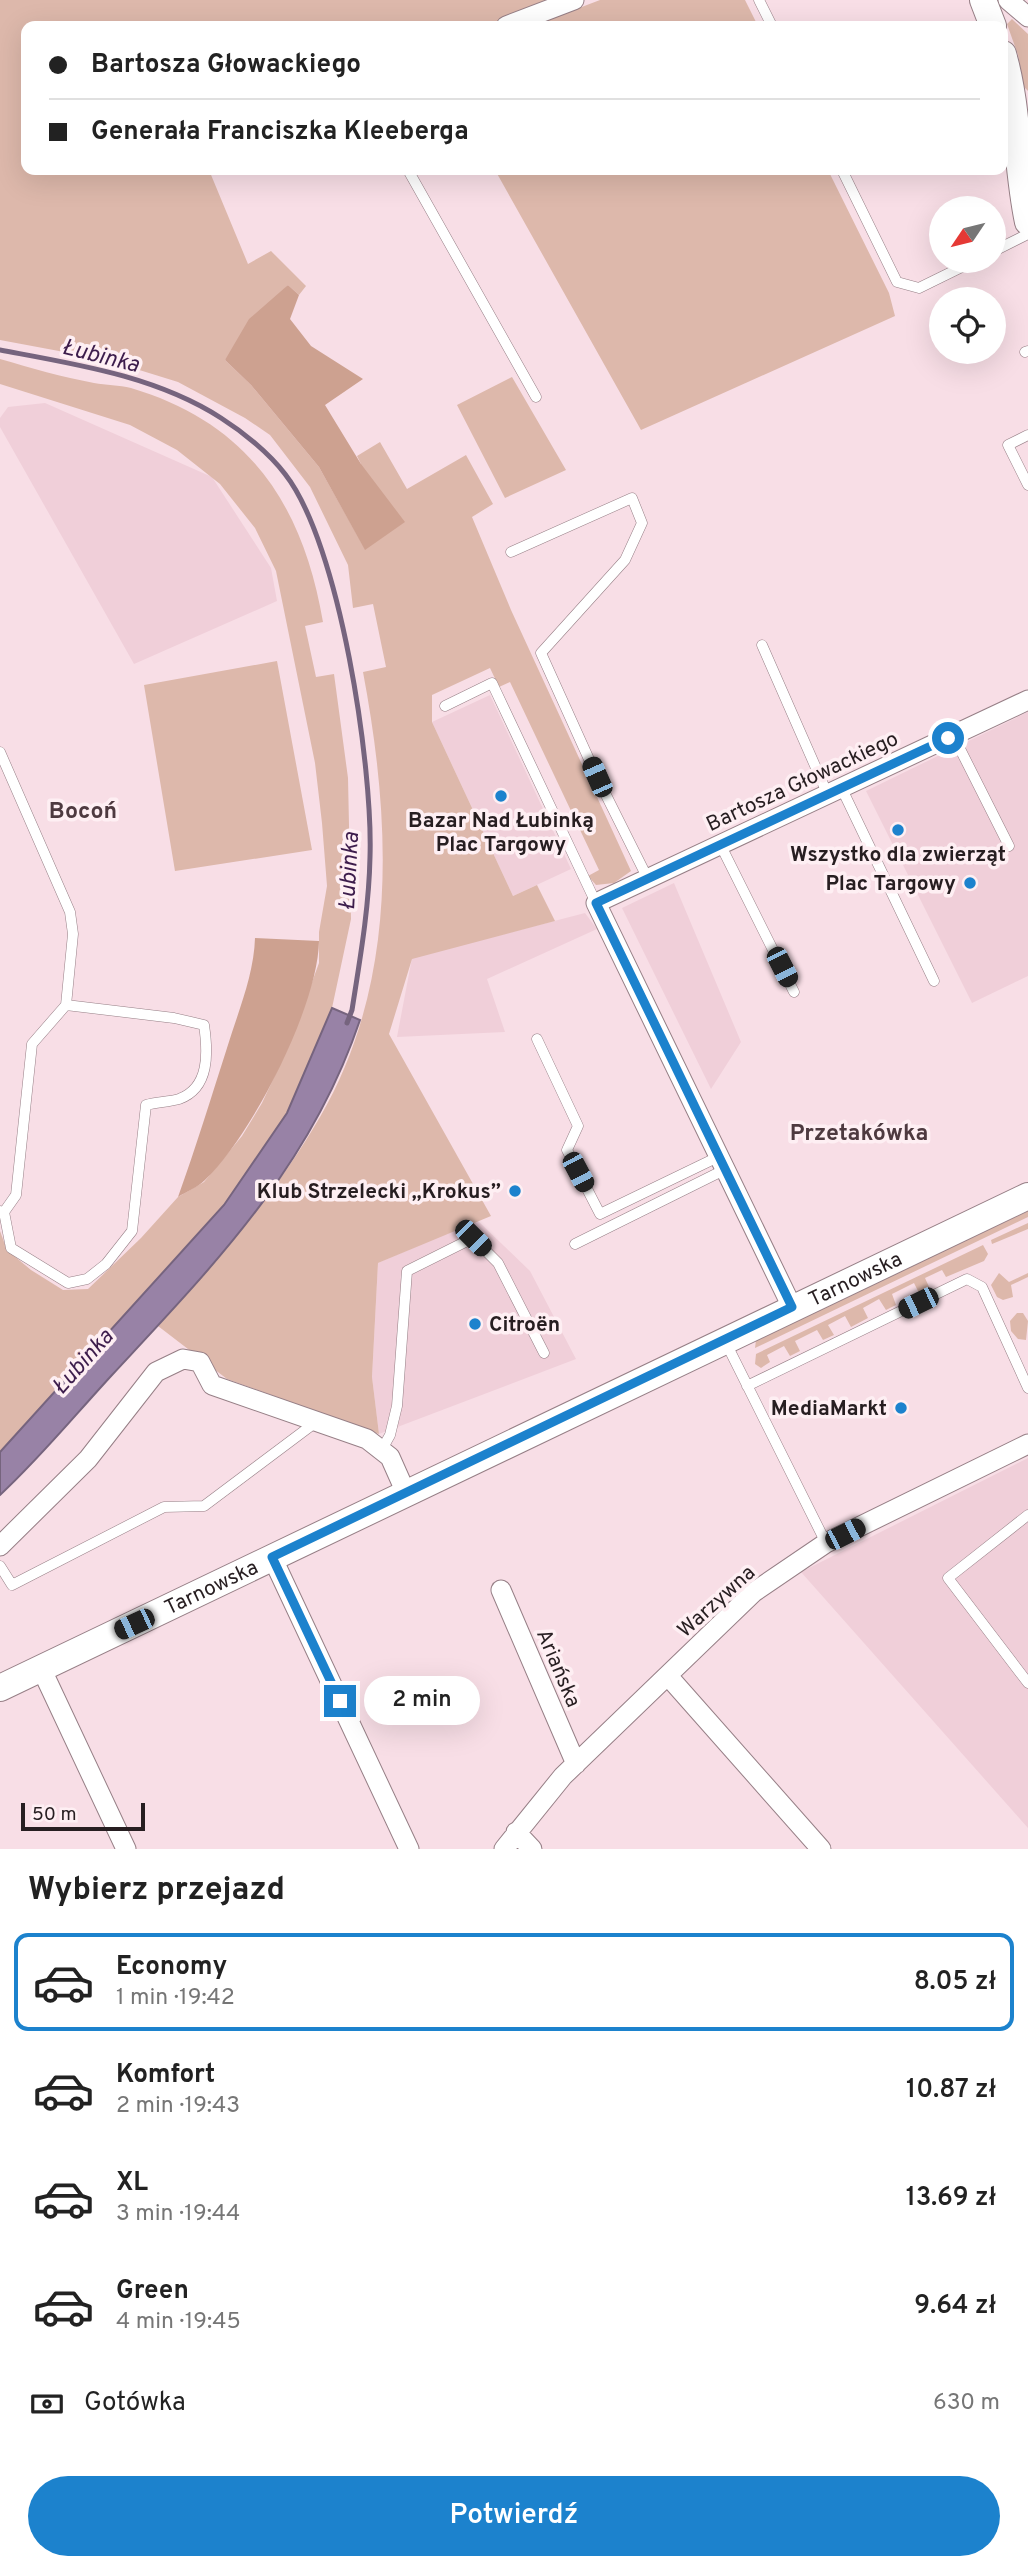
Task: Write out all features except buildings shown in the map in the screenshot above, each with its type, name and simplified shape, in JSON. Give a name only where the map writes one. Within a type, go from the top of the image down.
[{"type":"main road","points":[[983,0],[991,21]]},
{"type":"main road","points":[[1008,76],[1024,167],[1028,222]]},
{"type":"main road","name":"Tarnowska","points":[[0,1688],[1028,1196]]},
{"type":"street","points":[[519,21],[574,0]]},
{"type":"street","points":[[1008,0],[1028,17]]},
{"type":"street","name":"Bartosza Głowackiego","points":[[596,903],[1028,701]]},
{"type":"street","points":[[596,903],[724,1162],[792,1307]]},
{"type":"street","points":[[0,1546],[88,1459],[156,1371],[174,1362],[192,1359],[204,1368],[212,1384],[367,1439],[390,1458],[406,1493]]},
{"type":"street","name":"Warzywna","points":[[504,1849],[576,1764],[754,1592],[826,1544],[1028,1444]]},
{"type":"street","points":[[272,1557],[408,1849]]},
{"type":"street","name":"Ariańska","points":[[501,1590],[576,1764]]},
{"type":"street","points":[[41,1668],[126,1849]]},
{"type":"street","points":[[668,1676],[821,1849]]},
{"type":"street","points":[[516,1832],[532,1849]]},
{"type":"lane","points":[[759,0],[770,21]]},
{"type":"lane","points":[[411,175],[536,397]]},
{"type":"lane","points":[[844,175],[897,282],[919,288],[950,273]]},
{"type":"lane","points":[[1006,245],[1028,234]]},
{"type":"lane","points":[[1028,435],[1008,445],[1028,485]]},
{"type":"lane","points":[[511,552],[632,498],[642,523],[625,560],[541,653],[597,777],[648,878]]},
{"type":"lane","points":[[762,645],[934,981]]},
{"type":"lane","points":[[445,706],[492,683],[596,903]]},
{"type":"lane","points":[[953,735],[1009,846]]},
{"type":"lane","points":[[0,752],[70,912],[73,934],[66,1005],[32,1044],[16,1195],[2,1211],[11,1248],[68,1283],[87,1279],[106,1264],[132,1231],[146,1105],[178,1100],[197,1089],[204,1076],[207,1045],[204,1025],[173,1018],[66,1005]]},
{"type":"lane","points":[[720,844],[794,992]]},
{"type":"lane","points":[[537,1040],[578,1126],[567,1150],[600,1214],[724,1162]]},
{"type":"lane","points":[[575,1244],[724,1162]]},
{"type":"lane","points":[[382,1451],[390,1434],[397,1406],[407,1271],[473,1238],[498,1263],[544,1353]]},
{"type":"lane","points":[[747,1386],[967,1279],[982,1287],[1028,1388]]},
{"type":"lane","points":[[725,1340],[826,1544]]},
{"type":"lane","points":[[0,1566],[12,1585],[164,1507],[204,1506],[317,1421]]},
{"type":"lane","points":[[1028,1515],[948,1578],[1028,1683]]},
{"type":"shaded area","points":[[0,0],[553,0],[498,21],[21,21],[21,175],[211,175],[248,264],[271,251],[306,286],[299,295],[288,285],[225,360],[251,385],[319,467],[365,549],[361,464],[357,456],[380,442],[407,489],[466,455],[493,504],[472,517],[511,610],[631,871],[614,883],[596,885],[588,876],[599,870],[510,682],[499,687],[490,668],[432,695],[432,722],[513,896],[537,885],[555,921],[412,959],[389,1034],[491,1216],[378,1263],[372,1377],[379,1434],[227,1379],[158,1326],[245,1225],[303,1145],[346,1065],[364,1011],[376,956],[382,899],[383,842],[379,785],[363,672],[386,667],[373,604],[353,608],[348,565],[310,487],[270,435],[245,418],[178,382],[107,360],[0,340]]},
{"type":"shaded area","points":[[600,0],[745,0],[756,21],[545,21]]},
{"type":"shaded area","points":[[1012,19],[1028,34],[1028,91],[1024,87],[1008,23]]},
{"type":"shaded area","points":[[498,175],[830,175],[889,293],[895,316],[641,430]]},
{"type":"shaded area","points":[[288,285],[299,295],[290,319],[311,346],[363,379],[325,405],[361,464],[405,522],[365,550],[319,467],[251,385],[225,360],[249,319]]},
{"type":"shaded area","points":[[0,359],[82,381],[131,388],[172,403],[208,423],[238,447],[264,474],[285,506],[301,541],[314,580],[323,622],[305,626],[316,677],[334,674],[348,778],[351,919],[332,1008],[287,1113],[224,1205],[0,1452],[0,1231],[7,1250],[31,1270],[63,1290],[88,1289],[141,1238],[178,1197],[204,1182],[242,1136],[262,1103],[287,1050],[319,963],[319,932],[327,886],[315,763],[276,571],[255,528],[220,484],[177,450],[130,425],[0,384]]},
{"type":"shaded area","points":[[512,377],[566,470],[505,498],[457,405]]},
{"type":"shaded area","points":[[45,403],[212,477],[271,568],[277,601],[134,664],[0,427],[0,418],[8,407]]},
{"type":"shaded area","points":[[277,661],[312,850],[175,871],[144,685]]},
{"type":"shaded area","name":"Bazar Nad Łubinką Plac Targowy","points":[[490,695],[571,869],[513,896],[432,722]]},
{"type":"shaded area","name":"Plac Targowy","points":[[1028,712],[1028,976],[972,1003],[866,791]]},
{"type":"shaded area","points":[[674,883],[741,1042],[711,1089],[622,908]]},
{"type":"shaded area","points":[[585,913],[597,929],[487,979],[505,1032],[397,1037],[412,958]]},
{"type":"shaded area","points":[[255,938],[319,941],[316,968],[307,999],[279,1068],[243,1133],[205,1180],[178,1197],[245,993]]},
{"type":"shaded area","points":[[332,1008],[360,1020],[340,1073],[287,1167],[223,1252],[0,1495],[0,1452],[224,1205],[287,1113]]},
{"type":"shaded area","points":[[1028,1211],[1028,1217],[755,1348],[756,1340]]},
{"type":"shaded area","points":[[477,1220],[530,1271],[576,1359],[379,1434],[372,1377],[378,1263]]},
{"type":"shaded area","points":[[1028,1223],[1028,1229],[992,1244],[991,1240]]},
{"type":"shaded area","points":[[983,1245],[988,1254],[984,1261],[946,1277],[942,1270],[925,1278],[930,1289],[920,1295],[914,1283],[892,1294],[896,1305],[886,1310],[879,1299],[863,1308],[868,1318],[851,1327],[845,1316],[828,1325],[834,1335],[823,1340],[817,1330],[795,1341],[800,1351],[790,1356],[784,1346],[767,1355],[770,1362],[761,1368],[755,1364],[756,1354]]},
{"type":"shaded area","points":[[999,1273],[1009,1282],[1028,1273],[1028,1277],[1011,1285],[1013,1297],[1003,1300],[997,1297],[991,1285]]},
{"type":"shaded area","points":[[1017,1313],[1023,1313],[1028,1321],[1026,1340],[1018,1339],[1011,1331],[1010,1321]]},
{"type":"shaded area","points":[[1028,1458],[1028,1828],[801,1572]]},
{"type":"waterway","name":"Łubinka","points":[[0,350],[114,374],[170,392],[196,404],[247,436],[264,451],[285,474],[305,507],[337,602],[359,715],[366,769],[370,857],[368,895],[352,1010],[347,1023]]},
{"type":"place","name":"Bazar Nad Łubinką Plac Targowy","points":[[501,796]]},
{"type":"place","name":"Wszystko dla zwierząt","points":[[898,830]]},
{"type":"place","name":"Plac Targowy","points":[[970,883]]},
{"type":"place","name":"Klub Strzelecki „Krokus”","points":[[515,1191]]},
{"type":"place","name":"Citroën","points":[[475,1324]]},
{"type":"place","name":"MediaMarkt","points":[[901,1408]]},
{"type":"district","name":"Bocoń","points":[[83,810]]},
{"type":"district","name":"Przetakówka","points":[[859,1132]]},
{"type":"route","points":[[340,1701],[272,1557],[792,1307],[596,903],[948,738]]}]
